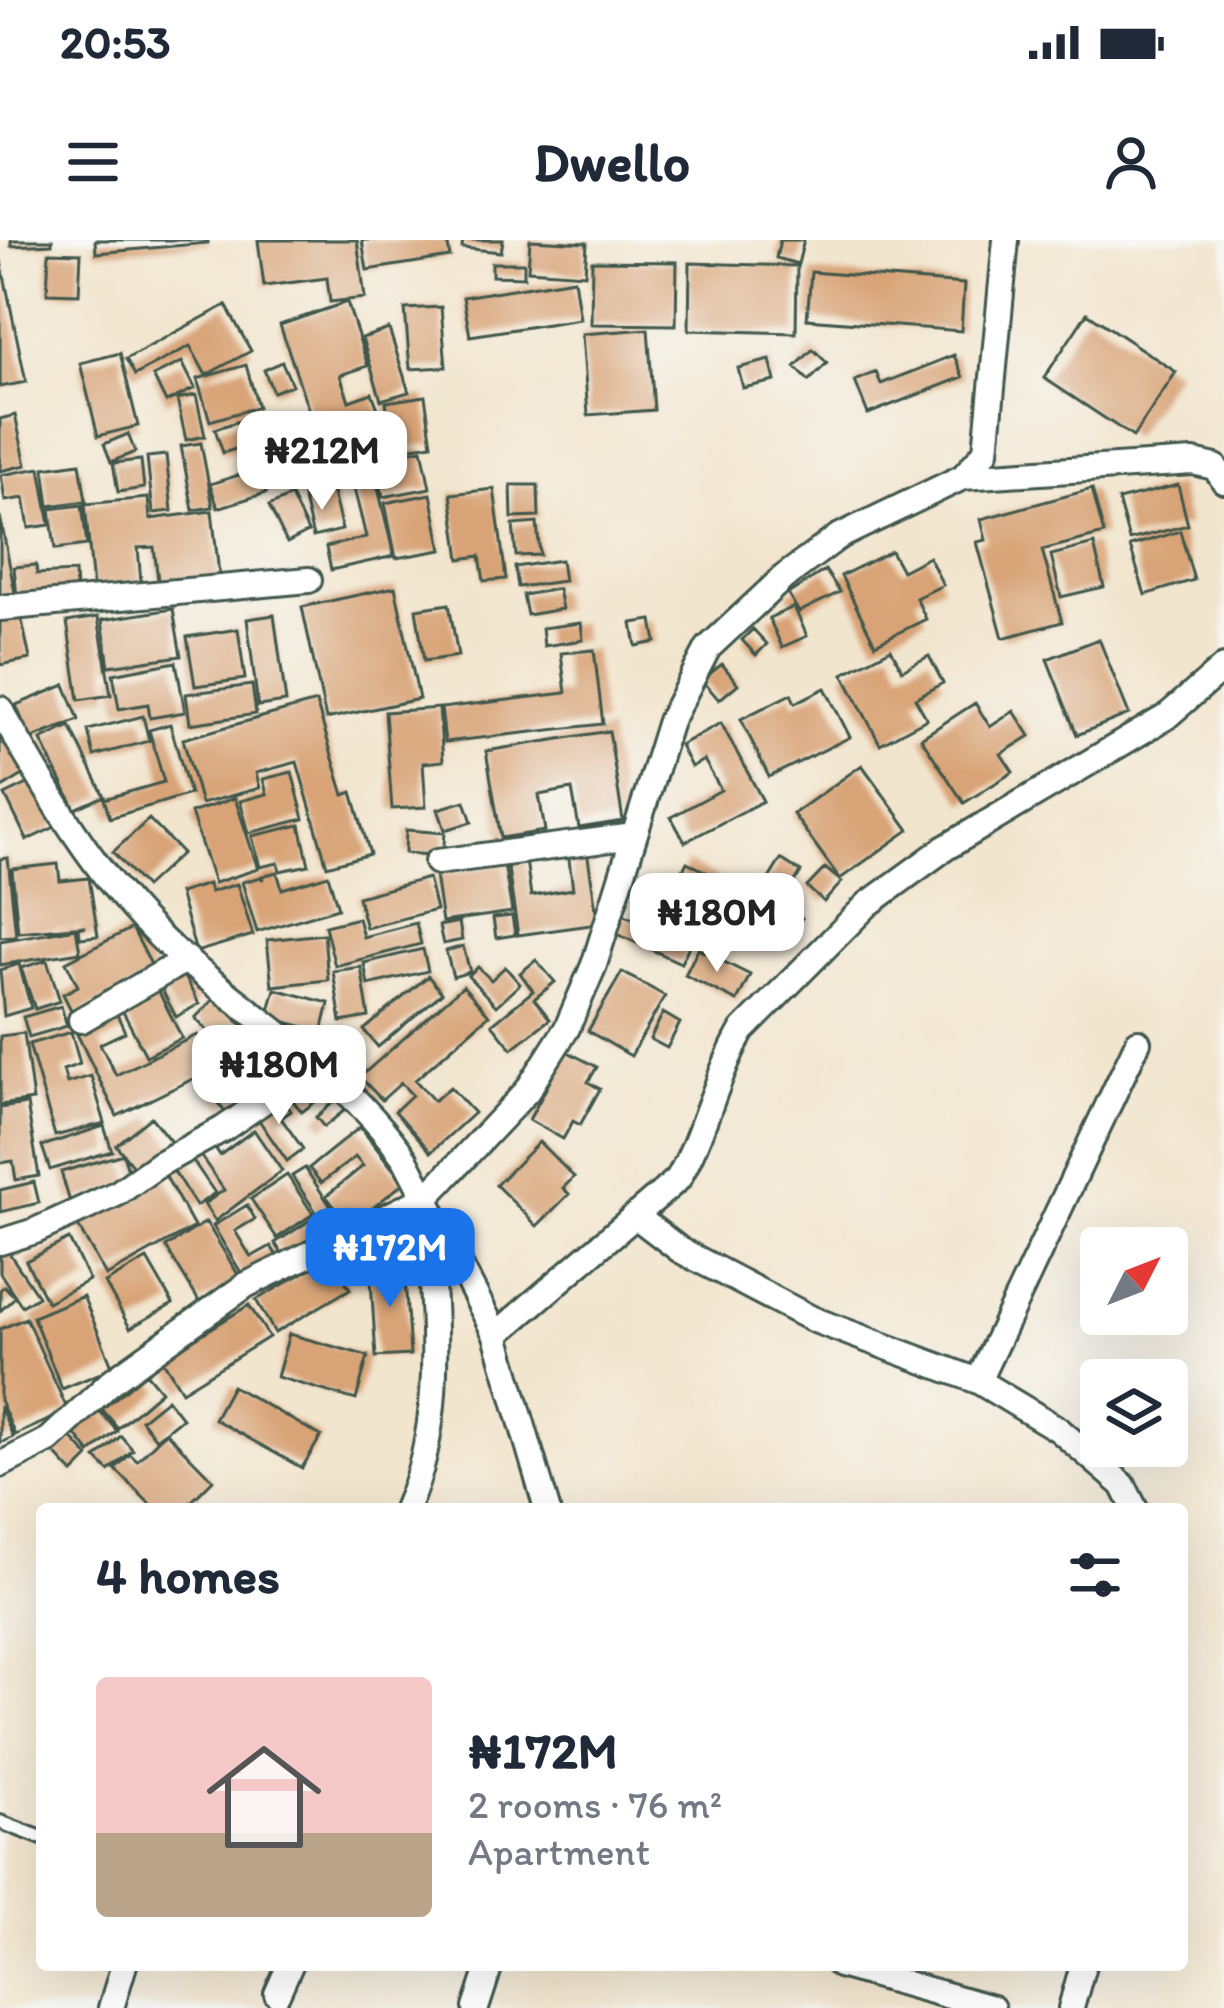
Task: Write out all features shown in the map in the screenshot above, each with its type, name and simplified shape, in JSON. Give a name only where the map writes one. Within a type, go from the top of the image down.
[{"type":"street","points":[[0,1465],[49,1440],[112,1381],[246,1286],[428,1196],[527,1091],[567,1028],[594,965],[670,721],[708,648],[784,577],[838,537],[963,477],[986,452],[1006,240]]},
{"type":"street","points":[[963,477],[1193,462],[1215,467],[1224,481]]},
{"type":"street","points":[[0,608],[309,580]]},
{"type":"street","points":[[496,1335],[678,1179],[742,1030],[868,904],[945,848],[1166,717],[1224,667]]},
{"type":"street","points":[[0,709],[101,873],[165,942],[316,1064],[388,1135],[428,1196],[496,1335],[545,1503]]},
{"type":"street","points":[[437,862],[634,836]]},
{"type":"street","points":[[81,1020],[187,959]]},
{"type":"street","points":[[978,1382],[1138,1042]]},
{"type":"street","points":[[0,1242],[35,1232],[118,1193],[223,1129],[316,1064]]},
{"type":"street","points":[[408,1503],[435,1408],[428,1196]]},
{"type":"street","points":[[637,1217],[680,1250],[812,1319],[978,1382],[1058,1429],[1124,1485],[1132,1503]]},
{"type":"street","points":[[111,2008],[122,1971]]},
{"type":"street","points":[[277,1994],[287,1971]]},
{"type":"street","points":[[476,2008],[488,1971]]},
{"type":"street","points":[[860,1971],[992,2008]]},
{"type":"street","points":[[1071,2008],[1081,1971]]},
{"type":"lane","points":[[0,1822],[36,1836]]},
{"type":"building","points":[[11,240],[52,240],[52,244],[11,246]]},
{"type":"building","points":[[95,240],[208,240],[208,243],[96,253]]},
{"type":"building","points":[[258,240],[357,240],[365,298],[330,302],[327,278],[264,286]]},
{"type":"building","points":[[362,240],[447,240],[450,257],[367,270]]},
{"type":"building","points":[[463,240],[503,240],[501,252],[462,248]]},
{"type":"building","points":[[530,240],[587,243],[585,274],[528,270]]},
{"type":"building","points":[[780,240],[804,240],[798,264],[776,258]]},
{"type":"building","points":[[49,252],[81,253],[79,294],[47,293]]},
{"type":"building","points":[[0,256],[26,382],[0,387]]},
{"type":"building","points":[[592,261],[677,262],[676,325],[591,324]]},
{"type":"building","points":[[492,263],[524,263],[524,277],[492,276]]},
{"type":"building","points":[[690,263],[797,266],[796,333],[689,330]]},
{"type":"building","points":[[811,272],[964,284],[961,331],[807,319]]},
{"type":"building","points":[[574,279],[580,319],[470,336],[463,297]]},
{"type":"building","points":[[347,302],[368,366],[340,375],[349,401],[372,393],[380,414],[317,435],[280,325]]},
{"type":"building","points":[[226,305],[251,351],[206,375],[190,346],[135,375],[126,359]]},
{"type":"building","points":[[441,307],[446,367],[410,369],[405,309]]},
{"type":"building","points":[[1087,313],[1176,372],[1133,437],[1044,378]]},
{"type":"building","points":[[389,329],[409,392],[381,400],[362,338]]},
{"type":"building","points":[[648,329],[654,410],[588,415],[582,334]]},
{"type":"building","points":[[813,349],[827,363],[809,381],[795,367]]},
{"type":"building","points":[[120,353],[138,426],[98,436],[80,363]]},
{"type":"building","points":[[954,355],[963,377],[868,414],[855,381],[876,372],[881,384]]},
{"type":"building","points":[[770,360],[775,381],[743,388],[738,368]]},
{"type":"building","points":[[182,362],[195,388],[166,402],[153,376]]},
{"type":"building","points":[[282,362],[292,385],[273,392],[264,370]]},
{"type":"building","points":[[246,365],[258,407],[210,421],[197,379]]},
{"type":"building","points":[[196,395],[205,436],[186,440],[177,399]]},
{"type":"building","points":[[425,396],[432,444],[393,450],[386,402]]},
{"type":"building","points":[[263,413],[271,438],[223,453],[215,429]]},
{"type":"building","points":[[15,415],[26,465],[0,471],[0,419]]},
{"type":"building","points":[[128,434],[135,452],[111,462],[104,444]]},
{"type":"building","points":[[363,439],[370,462],[311,481],[304,458]]},
{"type":"building","points":[[201,443],[213,507],[193,510],[181,446]]},
{"type":"building","points":[[422,449],[430,488],[383,497],[375,458]]},
{"type":"building","points":[[166,455],[172,511],[153,513],[147,457]]},
{"type":"building","points":[[141,460],[144,488],[118,492],[113,463]]},
{"type":"building","points":[[80,463],[86,501],[49,506],[44,468]]},
{"type":"building","points":[[40,468],[50,525],[29,528],[24,498],[5,501],[1,475]]},
{"type":"building","points":[[258,469],[266,493],[218,508],[210,484]]},
{"type":"building","points":[[374,471],[394,556],[331,570],[326,547],[366,537],[351,476]]},
{"type":"building","points":[[511,485],[538,485],[539,517],[512,518]]},
{"type":"building","points":[[1178,485],[1188,525],[1129,540],[1118,500]]},
{"type":"building","points":[[332,489],[342,530],[313,537],[303,496]]},
{"type":"building","points":[[494,489],[506,579],[484,581],[480,556],[460,559],[451,494]]},
{"type":"building","points":[[1092,489],[1104,534],[1042,550],[1062,622],[1003,638],[977,542],[986,540],[981,519]]},
{"type":"building","points":[[431,494],[442,550],[396,558],[385,503]]},
{"type":"building","points":[[291,496],[308,532],[287,543],[269,506]]},
{"type":"building","points":[[148,498],[150,519],[212,511],[220,583],[159,589],[154,547],[138,548],[141,582],[93,587],[85,504]]},
{"type":"building","points":[[82,505],[87,545],[55,549],[50,509]]},
{"type":"building","points":[[0,516],[15,593],[0,596]]},
{"type":"building","points":[[537,523],[540,555],[516,556],[513,525]]},
{"type":"building","points":[[1180,531],[1194,580],[1145,595],[1130,546]]},
{"type":"building","points":[[1094,544],[1104,587],[1061,597],[1051,555]]},
{"type":"building","points":[[891,551],[902,571],[929,557],[943,585],[916,598],[926,619],[875,644],[841,576]]},
{"type":"building","points":[[561,560],[564,581],[518,587],[515,567]]},
{"type":"building","points":[[36,565],[37,574],[75,572],[76,593],[17,597],[14,567]]},
{"type":"building","points":[[825,570],[840,592],[799,612],[788,594]]},
{"type":"building","points":[[395,587],[419,699],[326,719],[302,607]]},
{"type":"building","points":[[558,589],[562,609],[527,615],[523,595]]},
{"type":"building","points":[[449,604],[458,656],[424,661],[416,609]]},
{"type":"building","points":[[794,607],[807,636],[782,647],[769,618]]},
{"type":"building","points":[[173,609],[181,656],[109,666],[102,620]]},
{"type":"building","points":[[20,611],[30,659],[0,665],[0,615]]},
{"type":"building","points":[[274,615],[286,702],[258,706],[247,619]]},
{"type":"building","points":[[98,617],[111,695],[79,700],[67,622]]},
{"type":"building","points":[[652,620],[656,642],[636,646],[632,623]]},
{"type":"building","points":[[581,623],[583,640],[544,646],[542,628]]},
{"type":"building","points":[[238,629],[245,679],[195,686],[187,637]]},
{"type":"building","points":[[753,629],[767,644],[756,655],[742,640]]},
{"type":"building","points":[[1099,639],[1129,714],[1077,735],[1047,659]]},
{"type":"building","points":[[891,649],[902,670],[929,656],[943,683],[915,698],[927,719],[880,744],[843,674]]},
{"type":"building","points":[[594,650],[603,724],[445,742],[441,708],[566,693],[561,653]]},
{"type":"building","points":[[176,662],[185,712],[150,718],[148,704],[119,709],[113,674]]},
{"type":"building","points":[[722,664],[738,684],[719,700],[702,680]]},
{"type":"building","points":[[65,685],[79,720],[30,739],[16,705]]},
{"type":"building","points":[[252,685],[256,714],[190,724],[186,694]]},
{"type":"building","points":[[825,688],[850,737],[769,777],[741,719],[791,694],[795,703]]},
{"type":"building","points":[[316,702],[344,795],[352,792],[370,854],[327,866],[297,762],[256,773],[260,788],[201,804],[183,739]]},
{"type":"building","points":[[975,703],[990,727],[1014,711],[1030,736],[1001,754],[1013,772],[964,803],[921,738]]},
{"type":"building","points":[[439,708],[443,761],[423,763],[426,807],[392,809],[385,712]]},
{"type":"building","points":[[143,716],[149,741],[94,756],[88,730]]},
{"type":"building","points":[[721,723],[763,801],[685,842],[671,817],[721,790],[704,760],[691,767],[680,745]]},
{"type":"building","points":[[170,724],[190,794],[110,818],[104,799],[164,782],[149,730]]},
{"type":"building","points":[[70,726],[104,796],[75,809],[41,740]]},
{"type":"building","points":[[0,727],[28,772],[0,789]]},
{"type":"building","points":[[609,731],[623,821],[579,828],[572,789],[539,795],[545,831],[501,838],[486,751]]},
{"type":"building","points":[[862,765],[909,830],[840,879],[793,814]]},
{"type":"building","points":[[292,772],[304,819],[249,833],[240,801],[267,794],[263,779]]},
{"type":"building","points":[[36,780],[57,826],[27,840],[5,795]]},
{"type":"building","points":[[235,798],[258,869],[214,883],[191,813]]},
{"type":"building","points":[[465,801],[472,822],[445,830],[438,809]]},
{"type":"building","points":[[149,819],[182,853],[145,887],[113,852]]},
{"type":"building","points":[[300,825],[309,865],[280,871],[278,863],[260,867],[252,836]]},
{"type":"building","points":[[406,830],[445,833],[443,856],[405,853]]},
{"type":"building","points":[[587,850],[598,924],[518,935],[507,862],[526,860],[531,896],[573,889],[568,853]]},
{"type":"building","points":[[8,858],[16,936],[0,937],[0,859]]},
{"type":"building","points":[[781,859],[801,872],[786,895],[767,882]]},
{"type":"building","points":[[687,862],[739,889],[730,904],[714,896],[697,929],[662,911]]},
{"type":"building","points":[[58,864],[60,881],[89,878],[98,936],[80,938],[79,928],[86,926],[18,932],[12,869]]},
{"type":"building","points":[[504,864],[512,912],[442,922],[435,875]]},
{"type":"building","points":[[825,868],[842,882],[824,902],[807,887]]},
{"type":"building","points":[[277,872],[282,889],[328,875],[338,908],[257,932],[242,882],[263,880],[262,876]]},
{"type":"building","points":[[428,878],[436,910],[366,928],[358,897]]},
{"type":"building","points":[[208,884],[210,892],[237,884],[253,935],[196,952],[179,893]]},
{"type":"building","points":[[769,889],[802,918],[785,936],[753,908]]},
{"type":"building","points":[[623,914],[690,944],[681,963],[615,933]]},
{"type":"building","points":[[512,916],[515,935],[496,938],[493,918]]},
{"type":"building","points":[[358,918],[363,937],[416,923],[421,944],[335,966],[325,926]]},
{"type":"building","points":[[459,922],[462,940],[443,944],[439,926]]},
{"type":"building","points":[[76,928],[80,952],[0,965],[0,941]]},
{"type":"building","points":[[132,928],[156,974],[74,1016],[63,994],[78,986],[66,962]]},
{"type":"building","points":[[324,934],[328,980],[272,986],[267,940]]},
{"type":"building","points":[[463,946],[470,972],[453,977],[446,951]]},
{"type":"building","points":[[423,949],[428,971],[368,985],[364,963]]},
{"type":"building","points":[[698,949],[750,975],[737,1001],[685,975]]},
{"type":"building","points":[[47,960],[60,1001],[35,1009],[21,968]]},
{"type":"building","points":[[536,960],[555,982],[534,999],[550,1019],[512,1049],[492,1024],[533,991],[520,973]]},
{"type":"building","points":[[19,964],[31,1008],[4,1016],[0,970]]},
{"type":"building","points":[[361,967],[369,1017],[341,1022],[333,971]]},
{"type":"building","points":[[478,967],[491,980],[505,967],[520,984],[496,1006],[468,976]]},
{"type":"building","points":[[622,972],[665,996],[631,1056],[588,1031]]},
{"type":"building","points":[[183,975],[199,1004],[176,1017],[160,986]]},
{"type":"building","points":[[428,976],[442,993],[378,1047],[364,1030]]},
{"type":"building","points":[[463,986],[489,1015],[415,1080],[434,1101],[450,1087],[474,1113],[431,1152],[395,1111],[412,1095],[401,1083],[382,1100],[360,1077]]},
{"type":"building","points":[[157,988],[182,1038],[146,1056],[120,1006]]},
{"type":"building","points":[[275,989],[329,1003],[322,1032],[267,1017]]},
{"type":"building","points":[[215,998],[264,1047],[251,1058],[228,1035],[220,1044],[195,1018]]},
{"type":"building","points":[[61,1006],[67,1026],[29,1037],[23,1017]]},
{"type":"building","points":[[115,1010],[125,1032],[100,1044],[116,1075],[197,1035],[213,1069],[117,1116],[75,1030]]},
{"type":"building","points":[[663,1013],[680,1023],[667,1048],[650,1039]]},
{"type":"building","points":[[71,1032],[80,1064],[63,1070],[67,1083],[91,1076],[105,1123],[55,1136],[29,1044]]},
{"type":"building","points":[[24,1033],[33,1100],[0,1105],[0,1036]]},
{"type":"building","points":[[278,1043],[297,1065],[231,1119],[213,1097]]},
{"type":"building","points":[[566,1051],[597,1067],[588,1082],[600,1089],[580,1125],[573,1121],[563,1139],[529,1120]]},
{"type":"building","points":[[317,1074],[330,1090],[302,1112],[289,1096]]},
{"type":"building","points":[[280,1095],[291,1111],[281,1118],[303,1149],[287,1161],[254,1113]]},
{"type":"building","points":[[337,1099],[345,1110],[324,1127],[316,1117]]},
{"type":"building","points":[[27,1104],[39,1176],[16,1180],[13,1161],[0,1163],[0,1108]]},
{"type":"building","points":[[151,1117],[175,1147],[140,1175],[116,1145]]},
{"type":"building","points":[[104,1126],[112,1151],[50,1170],[42,1146]]},
{"type":"building","points":[[360,1127],[404,1183],[349,1226],[326,1196],[363,1166],[355,1157],[321,1183],[309,1168]]},
{"type":"building","points":[[254,1130],[282,1171],[215,1221],[204,1204],[224,1190],[198,1152],[212,1143],[220,1155]]},
{"type":"building","points":[[539,1142],[574,1177],[563,1188],[569,1194],[537,1226],[496,1185]]},
{"type":"building","points":[[123,1154],[132,1183],[70,1202],[61,1172]]},
{"type":"building","points":[[189,1155],[215,1193],[196,1206],[171,1167]]},
{"type":"building","points":[[305,1168],[343,1225],[330,1233],[327,1229],[285,1258],[275,1243],[318,1215],[292,1176]]},
{"type":"building","points":[[165,1175],[194,1227],[106,1276],[77,1224]]},
{"type":"building","points":[[287,1175],[313,1214],[277,1238],[251,1199]]},
{"type":"building","points":[[34,1182],[39,1203],[0,1212],[0,1190]]},
{"type":"building","points":[[247,1205],[255,1219],[235,1231],[251,1257],[271,1246],[280,1261],[246,1281],[213,1226]]},
{"type":"building","points":[[206,1222],[240,1278],[200,1303],[166,1247]]},
{"type":"building","points":[[69,1239],[89,1280],[47,1302],[26,1261]]},
{"type":"building","points":[[5,1247],[38,1296],[22,1306],[0,1273],[0,1251]]},
{"type":"building","points":[[331,1257],[350,1289],[275,1333],[256,1300]]},
{"type":"building","points":[[147,1259],[173,1304],[130,1328],[105,1283]]},
{"type":"building","points":[[404,1263],[410,1355],[376,1357],[370,1265]]},
{"type":"building","points":[[4,1286],[15,1297],[0,1311],[0,1290]]},
{"type":"building","points":[[83,1296],[113,1368],[62,1389],[33,1317]]},
{"type":"building","points":[[249,1305],[269,1337],[182,1391],[162,1359]]},
{"type":"building","points":[[26,1318],[68,1411],[15,1435],[0,1400],[0,1329]]},
{"type":"building","points":[[289,1334],[368,1356],[356,1400],[277,1377]]},
{"type":"building","points":[[146,1373],[161,1391],[118,1428],[102,1409]]},
{"type":"building","points":[[232,1386],[321,1436],[302,1468],[214,1419]]},
{"type":"building","points":[[167,1399],[182,1418],[156,1439],[141,1420]]},
{"type":"building","points":[[0,1406],[13,1437],[0,1443]]},
{"type":"building","points":[[99,1410],[117,1431],[90,1453],[73,1431]]},
{"type":"building","points":[[65,1431],[89,1457],[73,1473],[49,1447]]},
{"type":"building","points":[[166,1432],[213,1480],[190,1503],[149,1503],[115,1469],[130,1454],[137,1461]]},
{"type":"building","points":[[121,1436],[133,1450],[109,1471],[96,1458]]}]
